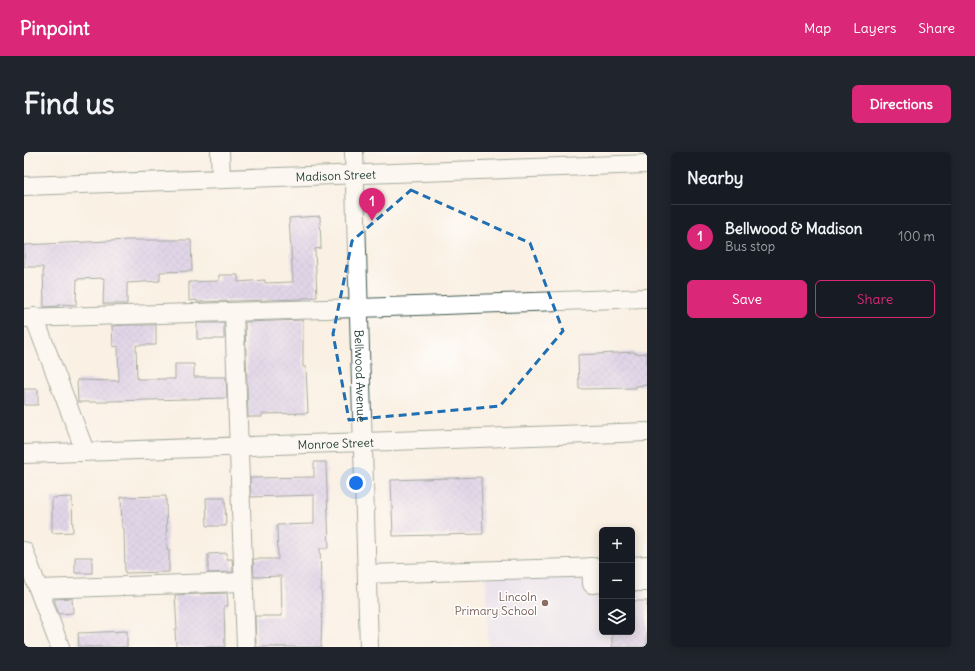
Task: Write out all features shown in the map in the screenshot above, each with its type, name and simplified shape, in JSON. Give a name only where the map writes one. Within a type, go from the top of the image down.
[{"type":"street","points":[[220,152],[221,179]]},
{"type":"street","name":"Bellwood Avenue","points":[[354,152],[369,647]]},
{"type":"street","name":"Madison Street","points":[[24,186],[647,164]]},
{"type":"street","points":[[84,451],[29,318],[647,298]]},
{"type":"street","points":[[234,312],[246,647]]},
{"type":"street","name":"Monroe Street","points":[[24,454],[647,432]]},
{"type":"street","points":[[24,551],[60,647]]},
{"type":"street","points":[[635,566],[647,565]]},
{"type":"street","points":[[367,574],[596,567],[592,584],[599,584]]},
{"type":"street","points":[[39,589],[244,582]]},
{"type":"street","points":[[635,582],[647,582]]},
{"type":"highlighted area","points":[[411,190],[530,243],[563,331],[500,406],[349,420],[333,334],[352,241]]},
{"type":"shaded area","name":"Lincoln Primary School","points":[[647,569],[647,647],[488,647],[486,574],[599,571],[599,635],[635,635],[635,570]]},
{"type":"building","points":[[320,216],[321,248],[315,249],[317,297],[302,299],[189,301],[189,282],[219,281],[219,275],[238,275],[238,282],[265,280],[265,283],[293,282],[289,218]]},
{"type":"building","points":[[129,240],[191,240],[192,271],[160,272],[160,281],[127,283],[127,304],[103,304],[104,278],[77,279],[76,305],[59,304],[59,306],[44,307],[43,267],[24,267],[24,245]]},
{"type":"building","points":[[303,320],[303,367],[306,367],[308,413],[262,414],[262,417],[248,417],[245,322]]},
{"type":"building","points":[[197,323],[224,323],[224,339],[197,339]]},
{"type":"building","points":[[156,325],[156,345],[136,345],[137,379],[175,379],[175,364],[194,364],[194,377],[226,377],[227,398],[78,402],[77,380],[119,381],[118,346],[113,347],[112,326]]},
{"type":"building","points":[[635,352],[635,354],[647,353],[647,385],[636,386],[636,388],[579,389],[578,355]]},
{"type":"building","points":[[24,389],[38,389],[38,405],[24,405]]},
{"type":"building","points":[[314,462],[326,462],[329,548],[320,548],[322,610],[321,647],[256,647],[255,616],[282,616],[281,576],[254,577],[253,559],[278,559],[277,525],[314,524],[314,495],[251,497],[250,478],[314,477]]},
{"type":"building","points":[[481,477],[483,534],[393,536],[391,480]]},
{"type":"building","points":[[166,496],[169,572],[125,573],[124,528],[122,528],[121,497]]},
{"type":"building","points":[[72,497],[73,532],[52,533],[52,498]]},
{"type":"building","points":[[206,498],[225,498],[226,526],[207,526]]},
{"type":"building","points":[[227,553],[227,559],[232,559],[233,572],[208,573],[208,554]]},
{"type":"building","points":[[75,557],[92,557],[92,573],[75,573]]},
{"type":"building","points":[[227,593],[228,606],[224,606],[225,647],[176,647],[175,629],[177,629],[175,595]]},
{"type":"building","points":[[72,598],[73,613],[59,614],[54,599]]},
{"type":"building","points":[[635,601],[647,601],[647,647],[612,647],[612,635],[635,635]]},
{"type":"building","points":[[127,631],[127,647],[79,647],[78,633]]},
{"type":"place","name":"Bellwood & Madison","points":[[372,221]]},
{"type":"place","name":"Lincoln Primary School","points":[[545,603]]}]
